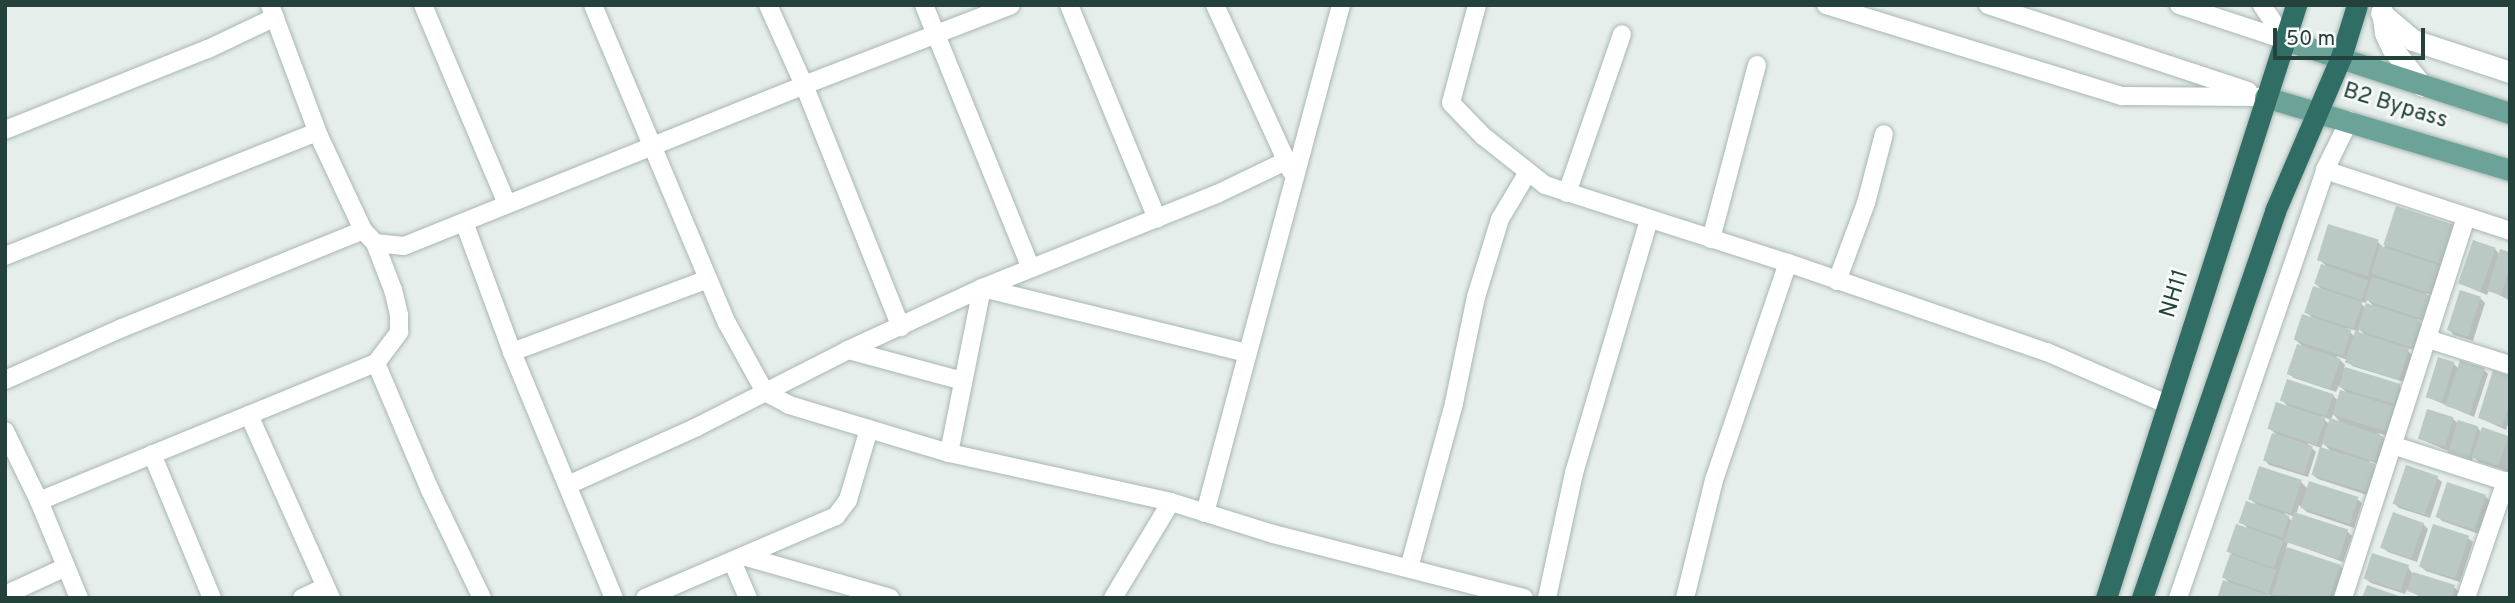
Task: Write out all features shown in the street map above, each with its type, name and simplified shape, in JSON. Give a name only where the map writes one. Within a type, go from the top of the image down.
[{"type":"highway","name":"NH11","points":[[2106,598],[2264,97],[2296,5]]},
{"type":"highway","points":[[2142,598],[2275,211],[2341,57],[2357,5]]},
{"type":"main road","name":"B2 Bypass","points":[[2285,40],[2510,113]]},
{"type":"main road","name":"B2 Bypass","points":[[2264,97],[2319,111],[2510,170]]},
{"type":"street","points":[[423,5],[507,204]]},
{"type":"street","points":[[593,5],[727,323],[765,393],[789,405],[949,453],[1171,502],[1524,598]]},
{"type":"street","points":[[768,5],[804,85],[901,327]]},
{"type":"street","points":[[924,5],[1031,268]]},
{"type":"street","points":[[5,380],[122,328],[369,236],[404,246],[1011,5]]},
{"type":"street","points":[[1069,5],[1157,219]]},
{"type":"street","points":[[1215,5],[1295,180]]},
{"type":"street","points":[[1205,513],[1341,5]]},
{"type":"street","points":[[1477,5],[1451,103],[1483,136],[1545,185],[1788,263],[2048,352],[2169,405]]},
{"type":"street","points":[[1826,5],[2122,96],[2264,97]]},
{"type":"street","points":[[1988,5],[2264,97]]},
{"type":"street","points":[[2179,5],[2285,40]]},
{"type":"street","points":[[2262,5],[2285,40]]},
{"type":"street","points":[[2383,9],[2413,40],[2510,72]]},
{"type":"street","points":[[2383,9],[2392,48],[2422,86]]},
{"type":"street","points":[[5,130],[208,49],[272,11],[317,132],[369,236],[393,290],[399,315],[399,332],[376,363],[39,501]]},
{"type":"street","points":[[1567,193],[1622,34]]},
{"type":"street","points":[[1711,239],[1757,65]]},
{"type":"street","points":[[2178,598],[2325,170],[2349,121]]},
{"type":"street","points":[[5,256],[317,132]]},
{"type":"street","points":[[1837,281],[1866,203],[1884,134]]},
{"type":"street","points":[[568,485],[697,427],[848,350],[982,288],[1157,219],[1286,161]]},
{"type":"street","points":[[2325,170],[2510,231]]},
{"type":"street","points":[[1409,568],[1454,403],[1476,297],[1500,219],[1528,172]]},
{"type":"street","points":[[2343,598],[2395,446],[2466,217]]},
{"type":"street","points":[[1547,598],[1574,473],[1649,220]]},
{"type":"street","points":[[464,222],[512,352],[614,598]]},
{"type":"street","points":[[1685,598],[1714,480],[1788,263]]},
{"type":"street","points":[[512,352],[708,279]]},
{"type":"street","points":[[982,288],[1247,353]]},
{"type":"street","points":[[949,453],[982,288]]},
{"type":"street","points":[[2428,339],[2510,365]]},
{"type":"street","points":[[848,350],[963,381]]},
{"type":"street","points":[[376,363],[430,490],[482,598]]},
{"type":"street","points":[[249,415],[328,592],[302,598]]},
{"type":"street","points":[[645,598],[835,516],[848,500],[869,429]]},
{"type":"street","points":[[5,431],[39,501],[79,598]]},
{"type":"street","points":[[2395,446],[2508,482],[2466,598]]},
{"type":"street","points":[[152,454],[212,598]]},
{"type":"street","points":[[1113,598],[1171,502]]},
{"type":"street","points":[[737,559],[748,598]]},
{"type":"street","points":[[737,559],[890,598]]},
{"type":"street","points":[[5,595],[66,567]]},
{"type":"building","points":[[2396,206],[2455,225],[2442,264],[2383,245]]},
{"type":"building","points":[[2328,224],[2379,239],[2368,276],[2317,260]]},
{"type":"building","points":[[2473,240],[2496,248],[2481,291],[2458,283]]},
{"type":"building","points":[[2380,246],[2439,265],[2430,293],[2371,274]]},
{"type":"building","points":[[2500,249],[2510,252],[2510,265],[2501,295],[2487,291]]},
{"type":"building","points":[[2321,264],[2368,280],[2361,300],[2314,284]]},
{"type":"building","points":[[2372,277],[2430,296],[2423,319],[2365,300]]},
{"type":"building","points":[[2313,286],[2362,302],[2354,329],[2304,313]]},
{"type":"building","points":[[2460,290],[2481,297],[2468,337],[2447,330]]},
{"type":"building","points":[[2366,303],[2421,321],[2413,348],[2357,330]]},
{"type":"building","points":[[2302,314],[2351,330],[2343,356],[2294,340]]},
{"type":"building","points":[[2355,331],[2409,349],[2399,380],[2345,362]]},
{"type":"building","points":[[2297,344],[2340,359],[2330,389],[2287,374]]},
{"type":"building","points":[[2438,357],[2454,362],[2442,402],[2426,397]]},
{"type":"building","points":[[2460,360],[2485,368],[2470,414],[2445,406]]},
{"type":"building","points":[[2345,367],[2400,384],[2394,404],[2339,387]]},
{"type":"building","points":[[2493,370],[2510,376],[2510,402],[2502,426],[2478,418]]},
{"type":"building","points":[[2287,379],[2334,394],[2326,416],[2280,401]]},
{"type":"building","points":[[2340,390],[2395,407],[2387,432],[2332,415]]},
{"type":"building","points":[[2276,402],[2325,418],[2317,445],[2267,429]]},
{"type":"building","points":[[2427,409],[2454,417],[2445,447],[2418,439]]},
{"type":"building","points":[[2330,418],[2383,436],[2374,462],[2321,444]]},
{"type":"building","points":[[2458,420],[2478,426],[2468,459],[2448,453]]},
{"type":"building","points":[[2482,427],[2508,436],[2498,466],[2472,457]]},
{"type":"building","points":[[2272,433],[2313,446],[2304,474],[2263,461]]},
{"type":"building","points":[[2320,447],[2375,464],[2367,492],[2312,475]]},
{"type":"building","points":[[2406,465],[2438,476],[2425,515],[2393,504]]},
{"type":"building","points":[[2259,466],[2302,480],[2291,513],[2248,499]]},
{"type":"building","points":[[2309,481],[2358,497],[2350,524],[2300,508]]},
{"type":"building","points":[[2447,482],[2486,495],[2475,530],[2436,517]]},
{"type":"building","points":[[2246,501],[2289,516],[2282,538],[2239,523]]},
{"type":"building","points":[[2294,512],[2348,530],[2339,559],[2284,541]]},
{"type":"building","points":[[2393,512],[2424,523],[2411,559],[2380,548]]},
{"type":"building","points":[[2236,524],[2283,540],[2274,568],[2227,551]]},
{"type":"building","points":[[2433,524],[2469,536],[2455,579],[2419,567]]},
{"type":"building","points":[[2287,547],[2341,565],[2329,598],[2272,595]]},
{"type":"building","points":[[2372,553],[2409,565],[2401,591],[2364,579]]},
{"type":"building","points":[[2230,554],[2276,570],[2268,594],[2222,578]]},
{"type":"building","points":[[2413,572],[2455,585],[2451,598],[2428,598],[2407,591]]},
{"type":"building","points":[[2223,580],[2274,597],[2274,598],[2217,598]]},
{"type":"building","points":[[2367,585],[2399,596],[2362,598]]}]
